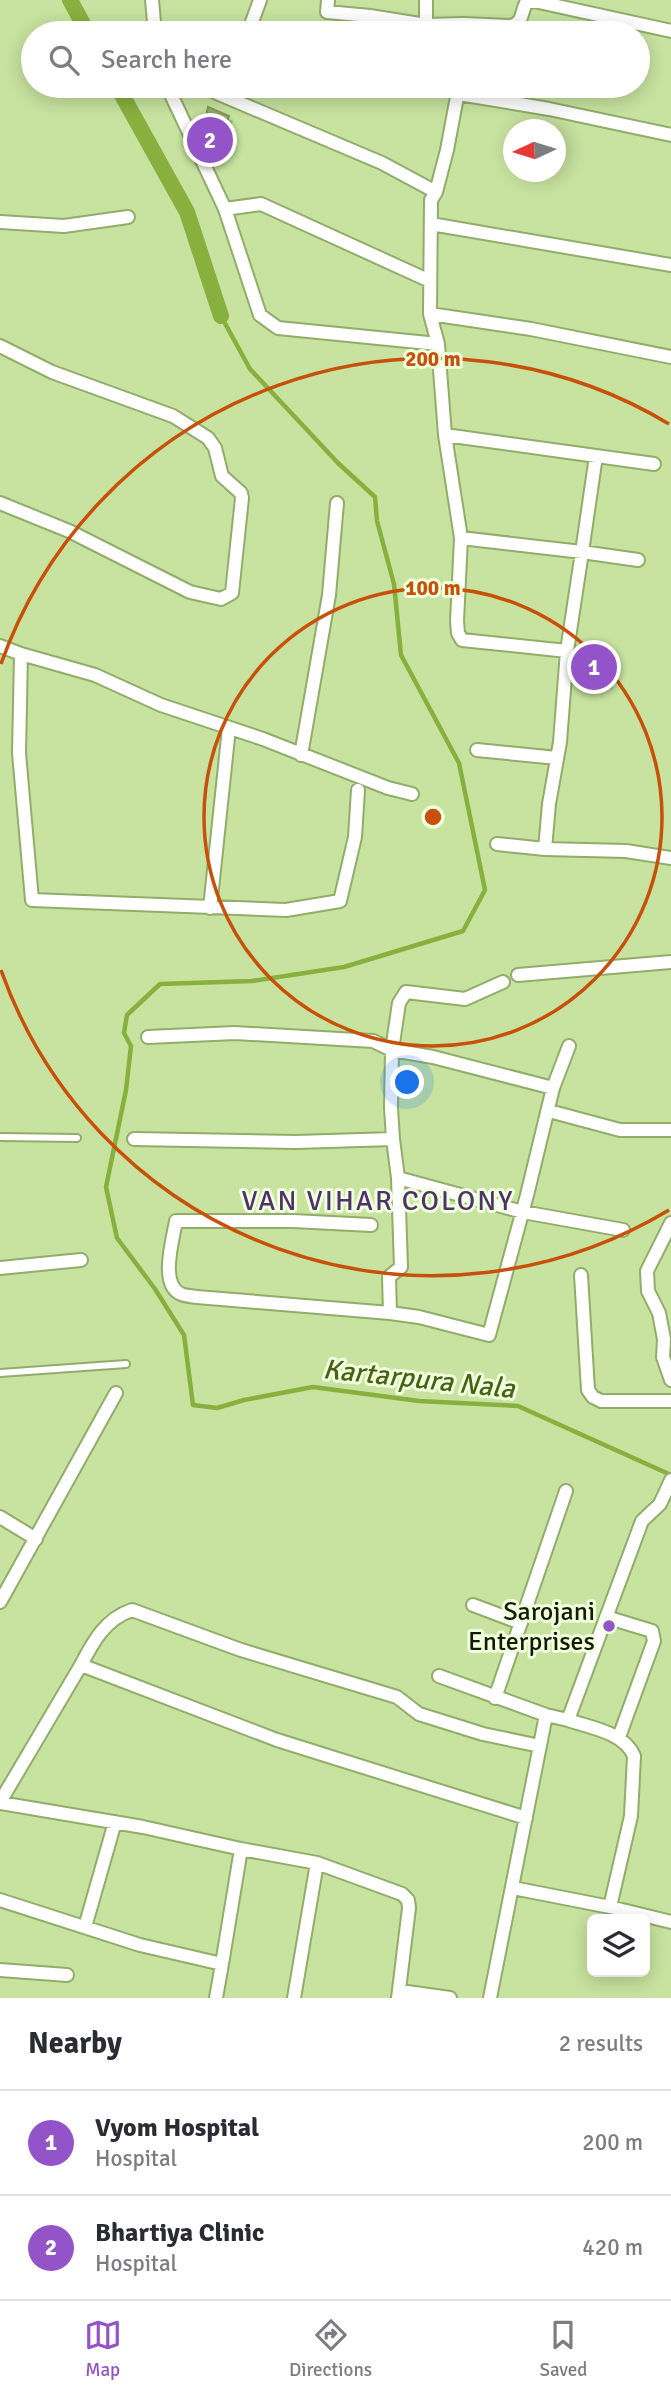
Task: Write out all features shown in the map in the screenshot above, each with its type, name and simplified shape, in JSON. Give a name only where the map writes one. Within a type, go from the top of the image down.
[{"type":"street","points":[[152,0],[154,21]]},
{"type":"street","points":[[252,21],[260,0]]},
{"type":"street","points":[[328,0],[327,12],[401,21]]},
{"type":"street","points":[[426,0],[426,21]]},
{"type":"street","points":[[520,21],[526,3],[534,1],[625,21]]},
{"type":"street","points":[[650,26],[671,31]]},
{"type":"street","points":[[173,98],[225,209],[260,315],[278,328],[438,344]]},
{"type":"street","points":[[243,98],[382,163],[436,192]]},
{"type":"street","points":[[457,98],[436,192],[431,200],[430,314],[438,344],[445,435],[461,538],[458,633],[461,640],[567,651]]},
{"type":"street","points":[[495,98],[671,135]]},
{"type":"street","points":[[225,209],[261,204],[430,281]]},
{"type":"street","points":[[0,222],[64,226],[128,217]]},
{"type":"street","points":[[431,224],[671,265]]},
{"type":"street","points":[[430,314],[531,329],[671,357]]},
{"type":"street","points":[[0,346],[52,372],[173,416],[208,438],[215,448],[222,476],[241,493],[242,498],[232,593],[221,599],[190,592],[69,531],[0,503]]},
{"type":"street","points":[[445,435],[654,464]]},
{"type":"street","points":[[545,849],[567,651],[596,456]]},
{"type":"street","points":[[301,755],[329,595],[337,503]]},
{"type":"street","points":[[461,538],[638,560]]},
{"type":"street","points":[[0,646],[94,675],[161,705],[388,788],[412,794]]},
{"type":"street","points":[[21,654],[19,752],[32,901],[286,910],[340,901],[355,837],[358,790]]},
{"type":"street","points":[[210,908],[229,728]]},
{"type":"street","points":[[477,750],[557,758]]},
{"type":"street","points":[[497,844],[545,849],[626,851],[671,858]]},
{"type":"street","points":[[518,975],[671,962]]},
{"type":"street","points":[[390,1313],[389,1277],[401,1266],[398,1178],[391,1108],[392,1050],[399,1003],[406,992],[465,999],[503,982]]},
{"type":"street","points":[[148,1037],[235,1033],[373,1041],[392,1050],[433,1057],[553,1088]]},
{"type":"street","points":[[370,1225],[293,1221],[176,1221],[167,1267],[169,1276],[178,1293],[197,1297],[390,1313],[419,1317],[489,1335],[553,1088],[569,1046]]},
{"type":"street","points":[[549,1111],[620,1130],[671,1130]]},
{"type":"street","points":[[134,1139],[296,1142],[393,1139]]},
{"type":"street","points":[[398,1178],[523,1212],[623,1230]]},
{"type":"street","points":[[671,1225],[647,1271],[648,1291],[659,1313],[671,1380]]},
{"type":"street","points":[[0,1268],[81,1260]]},
{"type":"street","points":[[581,1275],[588,1390],[593,1397],[601,1401],[671,1401]]},
{"type":"street","points":[[0,1602],[116,1393]]},
{"type":"street","points":[[568,1720],[642,1521],[660,1504],[671,1480]]},
{"type":"street","points":[[495,1698],[566,1491]]},
{"type":"street","points":[[0,1517],[36,1539]]},
{"type":"street","points":[[473,1605],[521,1623]]},
{"type":"street","points":[[450,1998],[399,1995],[408,1900],[402,1894],[317,1863],[0,1802],[82,1665],[92,1643],[119,1614],[132,1610],[241,1650],[397,1697],[419,1714],[483,1734],[540,1745]]},
{"type":"street","points":[[606,1617],[652,1632],[654,1641],[619,1737]]},
{"type":"street","points":[[82,1665],[276,1740],[526,1818]]},
{"type":"street","points":[[439,1675],[546,1716],[568,1720],[619,1737],[630,1747],[634,1756],[631,1816],[610,1907]]},
{"type":"street","points":[[490,1998],[546,1716]]},
{"type":"street","points":[[85,1927],[115,1822]]},
{"type":"street","points":[[216,1998],[241,1849]]},
{"type":"street","points":[[294,1998],[317,1863]]},
{"type":"street","points":[[513,1888],[671,1922]]},
{"type":"street","points":[[0,1899],[140,1945],[222,1964]]},
{"type":"street","points":[[0,1970],[66,1975]]},
{"type":"lane","points":[[0,1137],[77,1138]]},
{"type":"lane","points":[[0,1373],[127,1364]]},
{"type":"building","points":[[208,107],[229,116],[213,156],[207,151],[201,138]]},
{"type":"building","points":[[586,656],[612,661],[607,688],[573,681],[575,665],[584,667]]},
{"type":"waterway","points":[[70,0],[81,21]]},
{"type":"waterway","points":[[124,98],[187,212],[221,316]]},
{"type":"waterway","name":"Kartarpura Nala","points":[[221,316],[250,369],[338,463],[375,497],[377,521],[394,584],[401,655],[459,763],[485,890],[463,931],[344,967],[252,981],[160,984],[127,1015],[124,1033],[131,1046],[126,1090],[106,1187],[117,1238],[155,1289],[184,1335],[193,1405],[217,1408],[313,1387],[419,1401],[518,1406],[671,1475]]},
{"type":"place","name":"Bhartiya Clinic","points":[[210,140]]},
{"type":"place","name":"Vyom Hospital","points":[[594,667]]},
{"type":"place","name":"Sarojani Enterprises","points":[[609,1626]]},
{"type":"district","name":"VAN VIHAR COLONY","points":[[378,1200]]}]
